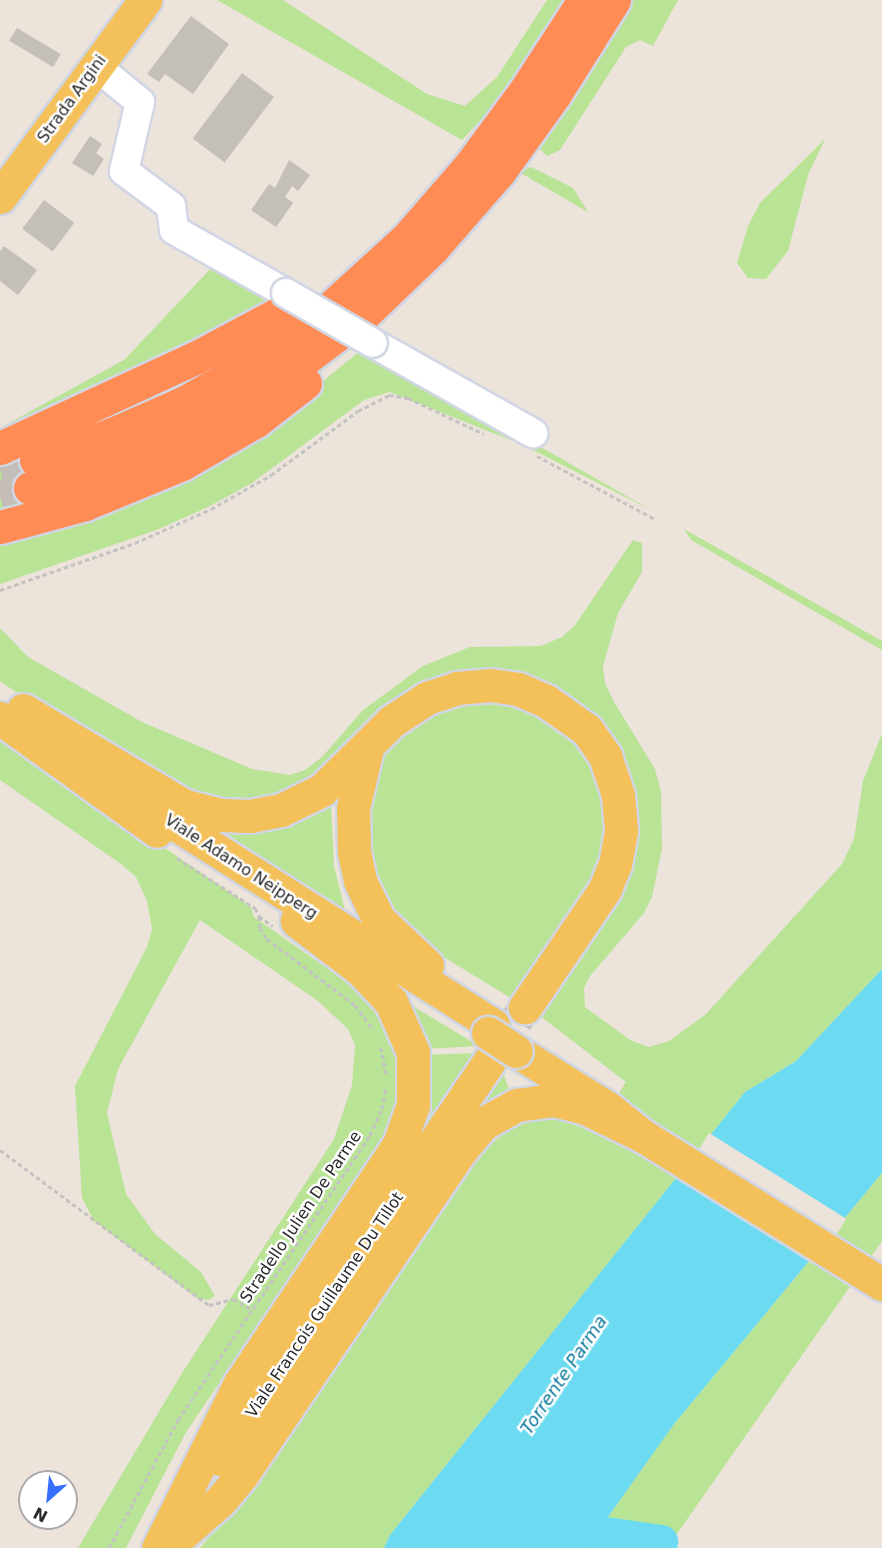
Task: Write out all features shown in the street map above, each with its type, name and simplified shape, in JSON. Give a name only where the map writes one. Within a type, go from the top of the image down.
[{"type":"highway","points":[[0,448],[306,305],[385,260],[448,192],[548,57],[584,0]]},
{"type":"highway","points":[[0,527],[112,494],[202,453],[272,409],[365,338],[545,109],[614,0]]},
{"type":"highway","points":[[306,305],[252,364],[183,403],[95,441],[33,474],[147,448],[215,416],[265,387],[361,317],[461,217]]},
{"type":"main road","name":"Strada Argini","points":[[0,197],[145,0]]},
{"type":"main road","name":"Viale Francois Guillaume Du Tillot","points":[[8,708],[176,801],[221,815],[266,814],[295,805],[335,780],[392,721],[414,705],[457,688],[482,685],[518,689],[546,700],[576,720],[596,741],[618,795],[621,831],[615,864],[597,902],[511,1036],[159,1548]]},
{"type":"main road","name":"Viale Adamo Neipperg","points":[[8,708],[154,830],[287,925],[338,940],[511,1036]]},
{"type":"main road","name":"Viale Adamo Neipperg","points":[[8,708],[190,836],[511,1036]]},
{"type":"main road","points":[[368,748],[356,794],[353,838],[356,867],[371,907],[410,952],[511,1036],[610,1108],[643,1136],[882,1284]]},
{"type":"main road","points":[[159,1548],[200,1457],[240,1385],[392,1156],[413,1105],[413,1052],[391,1002],[361,970],[287,925]]},
{"type":"main road","points":[[166,1548],[220,1500],[241,1476],[461,1150],[484,1123],[511,1107],[543,1100],[610,1108],[882,1262]]},
{"type":"lane","points":[[96,66],[140,102],[124,171],[171,206],[174,230],[365,338],[531,442]]},
{"type":"path","points":[[0,590],[135,543],[211,509],[271,475],[358,411],[389,395],[408,399],[495,437]]},
{"type":"path","points":[[531,442],[655,519]]},
{"type":"path","points":[[176,857],[255,908],[259,916],[260,928],[267,939],[355,1005],[376,1034]]},
{"type":"path","points":[[259,916],[287,925]]},
{"type":"path","name":"Stradello Julien De Parme","points":[[109,1548],[170,1432],[374,1128],[386,1086],[380,1042]]},
{"type":"path","points":[[0,1150],[209,1305],[233,1299],[254,1310]]},
{"type":"green space","points":[[217,0],[283,0],[427,94],[465,106],[497,77],[547,0],[567,0],[504,95],[462,140]]},
{"type":"green space","points":[[631,0],[678,0],[653,46],[640,40],[626,47],[560,150],[547,156],[538,147],[539,141]]},
{"type":"green space","points":[[825,139],[808,175],[788,251],[766,279],[748,278],[737,263],[748,226],[760,203]]},
{"type":"green space","points":[[531,167],[573,188],[588,212],[519,172]]},
{"type":"green space","points":[[217,262],[281,299],[0,437],[0,428],[124,360]]},
{"type":"green space","points":[[266,335],[197,377],[85,426],[27,506],[0,518],[0,458]]},
{"type":"green space","points":[[365,347],[653,511],[521,444],[390,392],[364,400],[252,483],[208,507],[159,529],[0,584],[0,537],[292,406]]},
{"type":"green space","points":[[684,529],[882,641],[882,650],[691,540]]},
{"type":"green space","points":[[633,540],[642,543],[642,572],[618,613],[603,666],[605,683],[614,702],[655,769],[661,791],[662,848],[652,897],[644,913],[590,976],[584,988],[585,1007],[630,1040],[649,1047],[669,1041],[705,1015],[842,864],[854,839],[863,781],[882,734],[882,969],[796,1061],[745,1092],[390,1535],[384,1548],[200,1548],[266,1471],[481,1152],[515,1125],[540,1117],[562,1116],[597,1128],[626,1082],[540,1016],[623,889],[638,841],[636,798],[620,751],[592,714],[570,698],[546,684],[435,678],[386,704],[367,722],[337,762],[301,793],[215,806],[63,725],[0,681],[0,628],[28,657],[142,722],[252,769],[290,775],[305,770],[322,757],[363,710],[423,666],[470,647],[541,646],[562,637],[575,625]]},
{"type":"green space","points":[[477,699],[523,706],[568,732],[590,759],[603,795],[605,835],[593,878],[511,998],[432,950],[391,912],[363,853],[364,791],[386,746],[426,714]]},
{"type":"green space","points":[[0,735],[251,907],[254,917],[345,981],[375,1010],[398,1059],[399,1098],[386,1134],[185,1434],[126,1548],[78,1548],[182,1373],[334,1139],[352,1085],[355,1045],[348,1029],[318,1001],[200,920],[118,1069],[107,1113],[126,1194],[155,1234],[201,1272],[215,1296],[208,1300],[197,1298],[94,1221],[82,1198],[75,1086],[147,947],[152,929],[147,901],[136,877],[121,864],[0,780]]},
{"type":"green space","points":[[331,801],[334,866],[346,914],[210,829]]},
{"type":"green space","points":[[401,999],[479,1046],[422,1049]]},
{"type":"green space","points":[[476,1053],[402,1162],[423,1055]]},
{"type":"green space","points":[[502,1069],[511,1096],[448,1151]]},
{"type":"green space","points":[[882,1173],[882,1241],[667,1548],[586,1548],[674,1424]]},
{"type":"water","name":"Torrente Parma","points":[[882,969],[882,1173],[674,1424],[586,1548],[384,1548],[390,1535],[745,1092],[796,1061]]},
{"type":"pier","points":[[709,1133],[846,1219],[817,1266],[679,1180]]},
{"type":"building","points":[[191,16],[229,44],[193,94],[165,74],[159,82],[147,74]]},
{"type":"building","points":[[17,28],[61,54],[53,67],[9,41]]},
{"type":"building","points":[[242,73],[274,97],[225,163],[193,138]]},
{"type":"building","points":[[90,136],[102,144],[96,153],[104,159],[93,176],[72,163]]},
{"type":"building","points":[[289,160],[310,175],[298,191],[292,186],[285,197],[293,203],[276,227],[251,210],[269,184],[275,188]]},
{"type":"building","points":[[44,200],[74,223],[53,252],[22,229]]},
{"type":"building","points":[[4,246],[37,270],[18,295],[0,281],[0,251]]},
{"type":"waterway","points":[[553,1530],[585,1530],[661,1541]]},
{"type":"tunnel","points":[[0,469],[36,460]]},
{"type":"tunnel","points":[[0,496],[30,488]]},
{"type":"tunnel","points":[[489,1061],[525,1007]]}]
